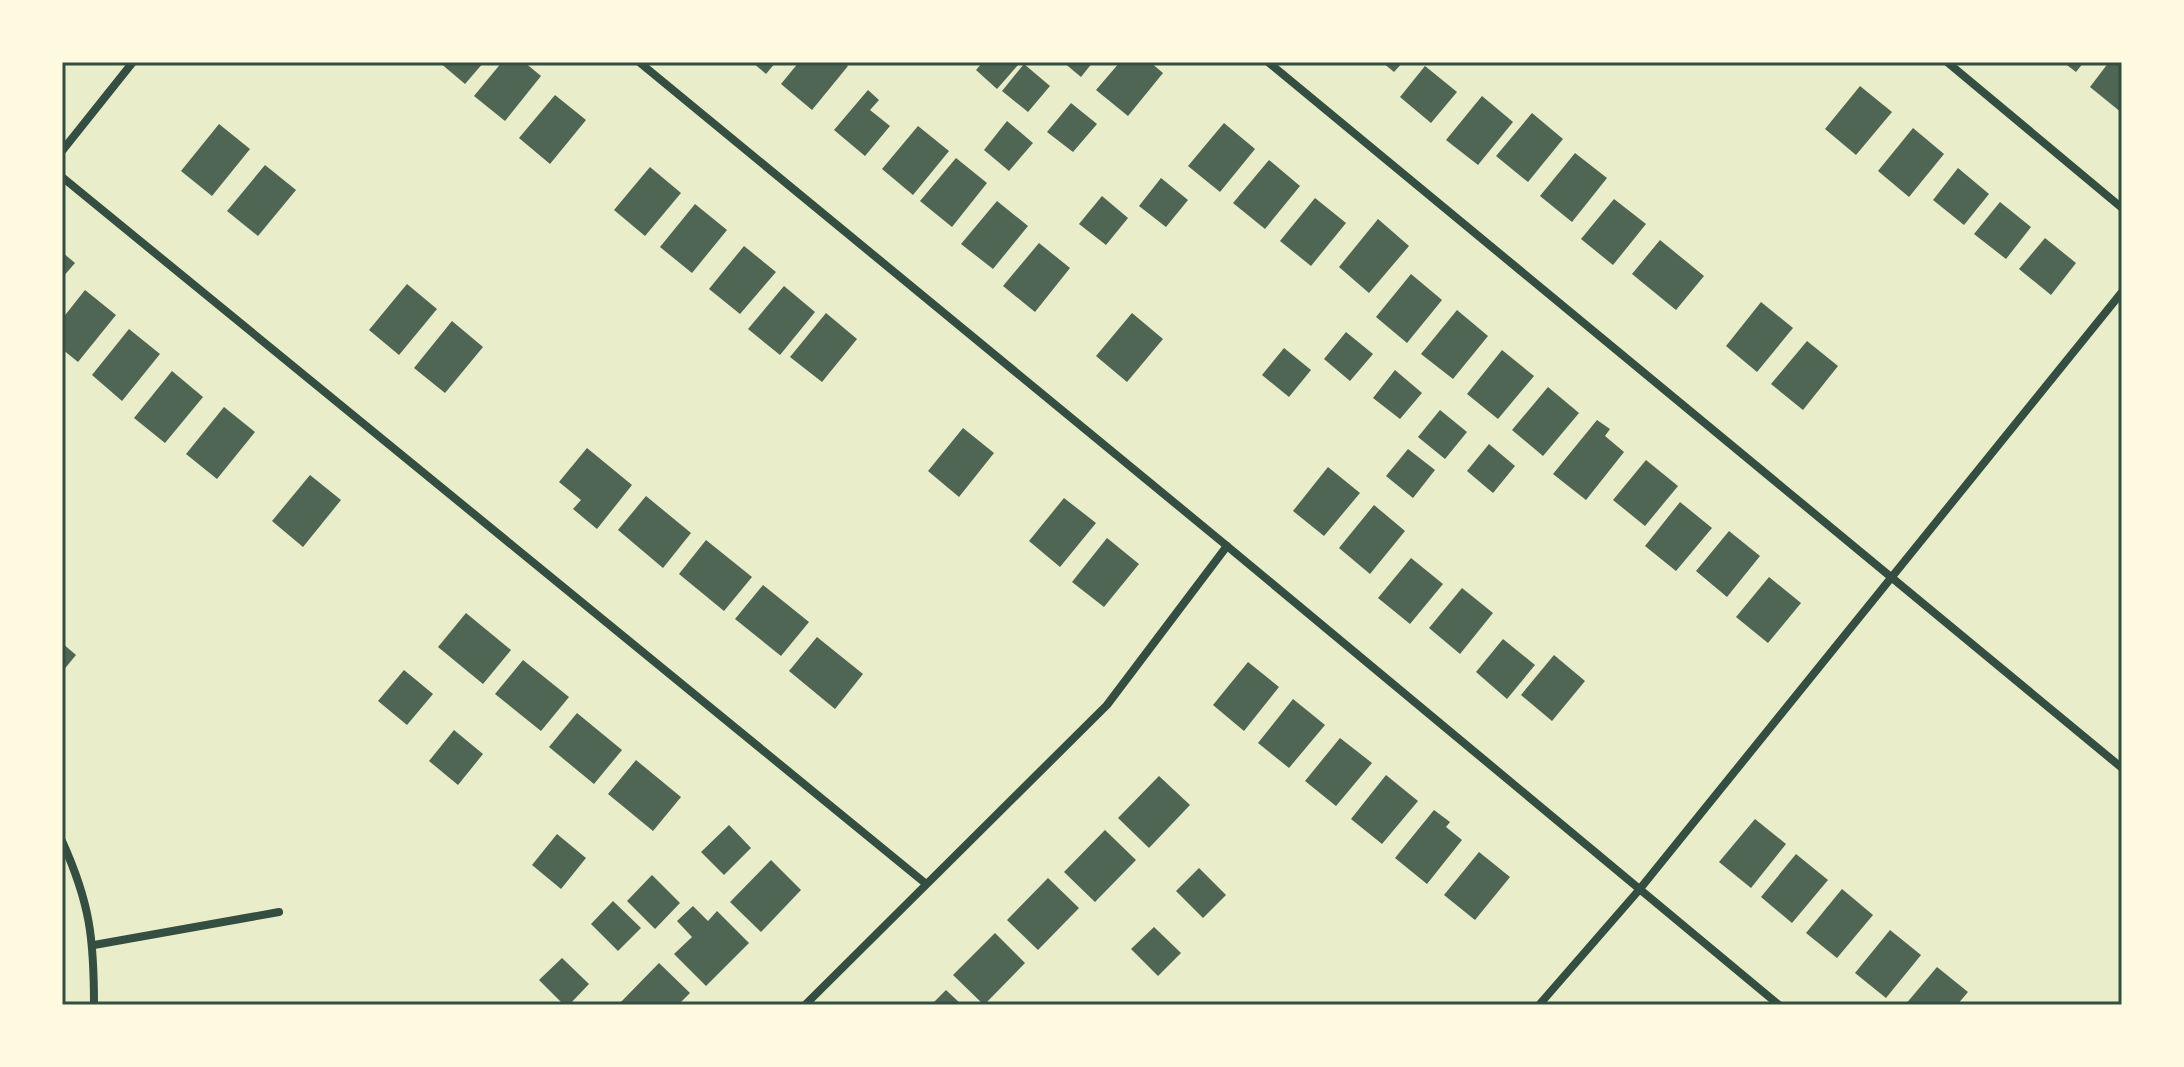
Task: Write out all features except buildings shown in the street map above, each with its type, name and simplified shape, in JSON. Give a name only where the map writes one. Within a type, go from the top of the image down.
[{"type":"street","points":[[62,151],[133,62]]},
{"type":"street","points":[[639,62],[1779,1005]]},
{"type":"street","points":[[1268,62],[2122,768]]},
{"type":"street","points":[[1947,62],[2122,208]]},
{"type":"street","points":[[62,177],[925,883]]},
{"type":"street","points":[[1539,1005],[1639,890],[2122,292]]},
{"type":"street","points":[[805,1005],[1107,705],[1227,546]]},
{"type":"street","points":[[62,841],[83,892],[94,945],[94,1005]]},
{"type":"street","points":[[94,945],[279,912]]}]
